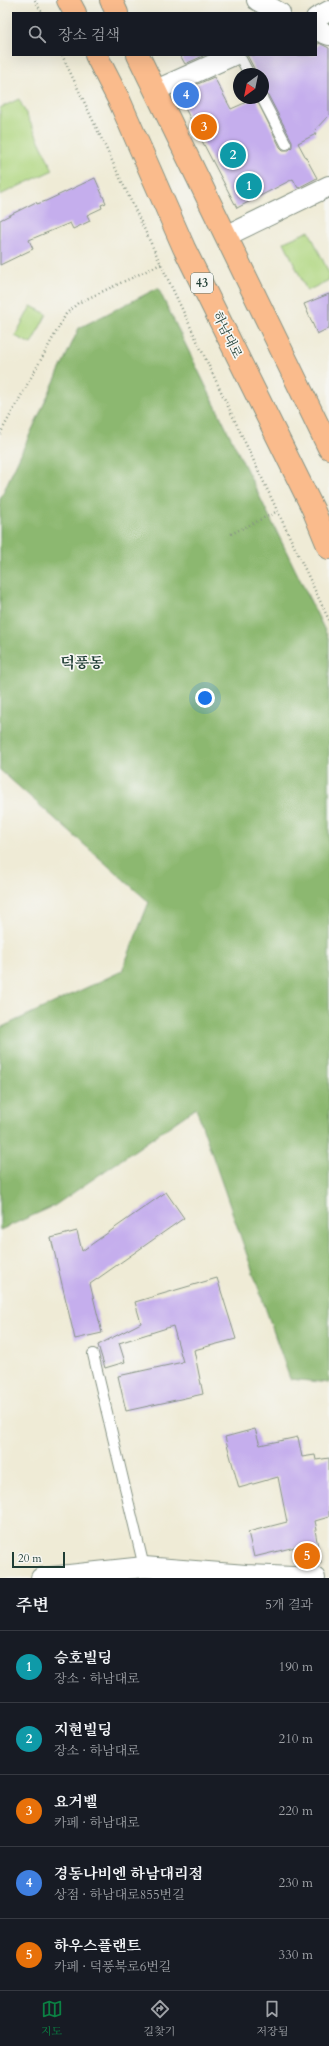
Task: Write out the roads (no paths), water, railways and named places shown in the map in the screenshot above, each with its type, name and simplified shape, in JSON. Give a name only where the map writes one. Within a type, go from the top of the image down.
[{"type":"main road","points":[[68,0],[74,12]]},
{"type":"main road","points":[[111,0],[117,12]]},
{"type":"main road","name":"하남대로","points":[[97,56],[120,102],[184,248],[313,509],[329,548]]},
{"type":"main road","points":[[139,56],[329,448]]},
{"type":"street","points":[[257,0],[278,12]]},
{"type":"street","points":[[317,17],[329,11]]},
{"type":"street","points":[[317,30],[329,35]]},
{"type":"street","points":[[156,90],[232,56]]},
{"type":"street","points":[[226,236],[322,190]]},
{"type":"street","points":[[41,1578],[144,1567],[246,1575],[315,1578]]},
{"type":"lane","points":[[240,56],[246,68]]},
{"type":"lane","points":[[265,104],[286,144]]},
{"type":"lane","points":[[313,509],[329,536]]},
{"type":"lane","points":[[93,1354],[144,1567]]},
{"type":"place","name":"경동나비엔 하남대리점","points":[[186,95]]},
{"type":"place","name":"요거벨","points":[[204,127]]},
{"type":"place","name":"지현빌딩","points":[[233,155]]},
{"type":"place","name":"승호빌딩","points":[[249,186]]},
{"type":"place","name":"하우스플랜트","points":[[307,1556]]},
{"type":"district","name":"덕풍동","points":[[82,663]]}]
